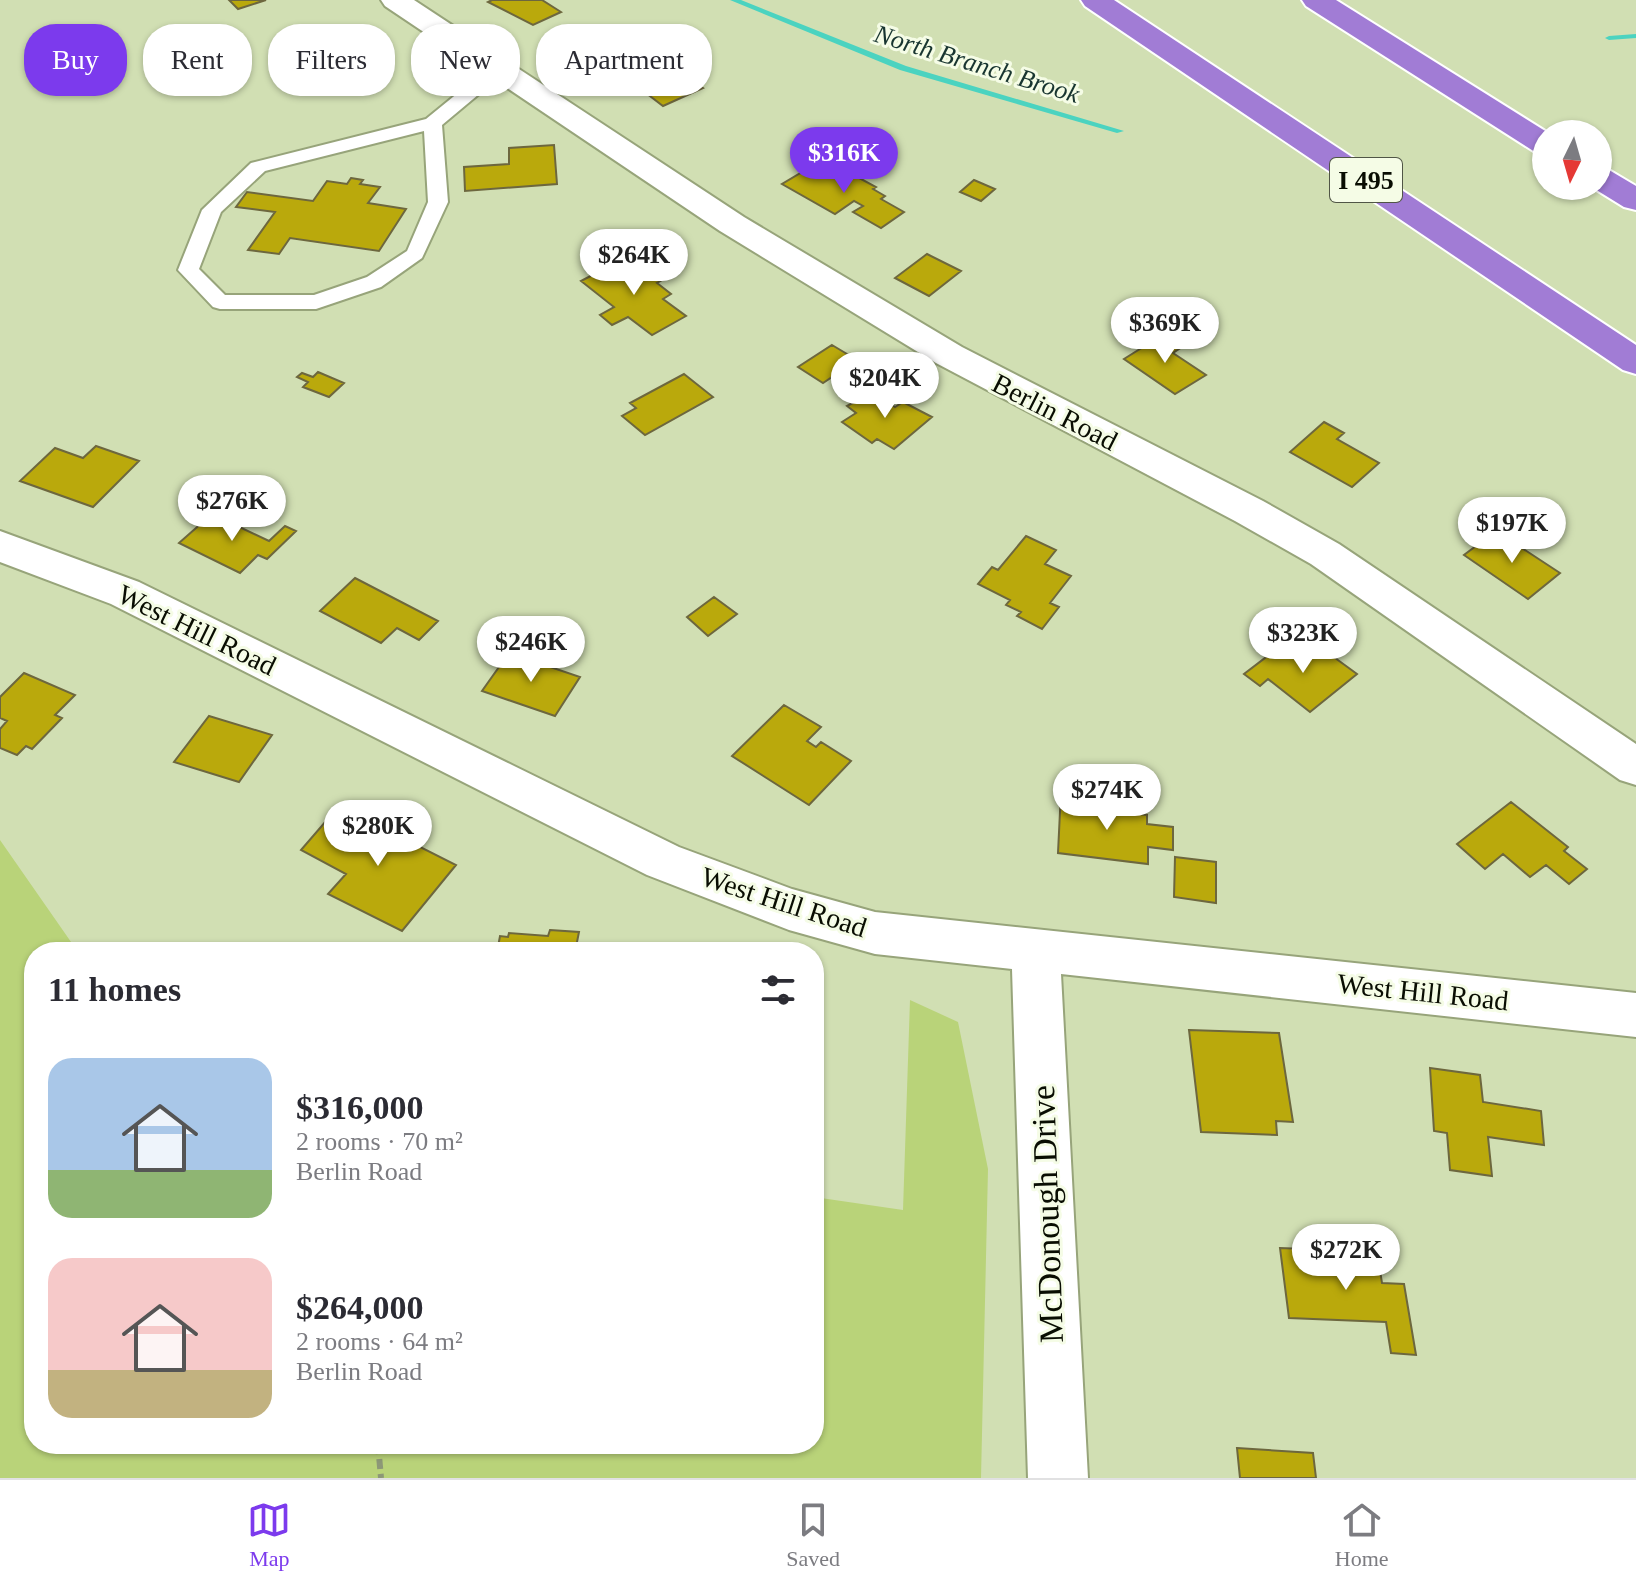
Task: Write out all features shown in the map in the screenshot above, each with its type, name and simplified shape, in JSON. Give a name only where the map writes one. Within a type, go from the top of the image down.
[{"type":"highway","name":"I 495","points":[[1095,0],[1636,362]]},
{"type":"highway","points":[[1316,0],[1532,136]]},
{"type":"highway","points":[[1612,185],[1636,200]]},
{"type":"street","name":"Berlin Road","points":[[395,0],[430,24]]},
{"type":"street","name":"Berlin Road","points":[[520,85],[757,239],[986,377],[1249,511],[1325,554],[1636,767]]},
{"type":"street","name":"West Hill Road","points":[[0,546],[125,593],[663,861],[789,909],[875,933],[1636,1015]]},
{"type":"street","name":"McDonough Drive","points":[[1036,950],[1058,1478]]},
{"type":"lane","points":[[433,123],[438,202],[415,254],[374,282],[316,302],[220,302],[188,270],[212,210],[258,167],[433,123],[466,96]]},
{"type":"path","points":[[379,1454],[381,1478]]},
{"type":"green space","points":[[0,840],[71,942],[24,942],[24,1454],[824,1454],[824,1198],[903,1210],[910,1000],[958,1022],[988,1169],[981,1478],[0,1478]]},
{"type":"building","points":[[229,0],[266,0],[238,9]]},
{"type":"building","points":[[542,0],[561,12],[533,25],[488,2]]},
{"type":"building","points":[[650,96],[685,96],[663,106]]},
{"type":"building","points":[[554,145],[557,184],[465,191],[464,167],[509,164],[509,148]]},
{"type":"building","points":[[814,165],[839,179],[850,173],[876,187],[873,189],[885,196],[881,199],[904,212],[881,228],[853,212],[863,206],[854,201],[835,214],[782,184]]},
{"type":"building","points":[[351,178],[363,180],[360,184],[380,187],[368,203],[406,209],[379,251],[290,238],[279,254],[248,250],[275,212],[236,207],[247,192],[313,201],[327,181],[347,184]]},
{"type":"building","points":[[974,180],[995,189],[981,201],[960,192]]},
{"type":"building","points":[[927,254],[961,271],[929,296],[895,278]]},
{"type":"building","points":[[623,259],[639,271],[648,267],[664,279],[657,283],[671,294],[663,299],[686,316],[652,335],[628,317],[612,325],[600,315],[614,307],[581,281]]},
{"type":"building","points":[[1164,334],[1182,347],[1173,353],[1206,375],[1175,394],[1124,359]]},
{"type":"building","points":[[832,345],[857,360],[823,383],[798,367]]},
{"type":"building","points":[[318,372],[344,383],[329,397],[303,387],[308,382],[297,377],[302,373],[313,377]]},
{"type":"building","points":[[684,374],[713,397],[645,435],[622,416],[636,408],[630,403]]},
{"type":"building","points":[[873,392],[895,407],[903,402],[932,417],[894,449],[877,439],[872,443],[842,422],[856,413],[847,406]]},
{"type":"building","points":[[1324,422],[1344,433],[1337,439],[1379,463],[1352,487],[1290,452]]},
{"type":"building","points":[[96,446],[139,461],[93,507],[20,481],[55,448],[83,458]]},
{"type":"building","points":[[212,514],[269,541],[285,526],[296,531],[267,559],[258,555],[240,573],[179,543]]},
{"type":"building","points":[[1496,531],[1560,573],[1528,599],[1464,555]]},
{"type":"building","points":[[1026,536],[1056,550],[1045,564],[1071,576],[1050,603],[1059,607],[1042,629],[1017,616],[1021,612],[1006,605],[1010,600],[978,584],[992,567],[998,570]]},
{"type":"building","points":[[355,578],[438,621],[419,640],[397,628],[381,643],[320,611]]},
{"type":"building","points":[[714,597],[737,614],[708,636],[687,617]]},
{"type":"building","points":[[1282,645],[1303,660],[1320,647],[1357,674],[1310,712],[1268,679],[1260,686],[1244,674]]},
{"type":"building","points":[[509,653],[580,677],[555,716],[482,691]]},
{"type":"building","points":[[24,673],[75,695],[55,715],[62,718],[32,749],[26,746],[17,755],[0,748],[0,729],[7,721],[0,718],[0,697]]},
{"type":"building","points":[[784,705],[821,727],[807,741],[816,747],[821,742],[851,761],[809,805],[732,756]]},
{"type":"building","points":[[209,716],[272,735],[239,782],[174,762]]},
{"type":"building","points":[[1061,791],[1096,795],[1095,809],[1147,815],[1147,824],[1173,827],[1173,850],[1148,847],[1148,864],[1058,853]]},
{"type":"building","points":[[1511,802],[1568,847],[1564,851],[1587,869],[1569,884],[1546,865],[1530,877],[1503,854],[1485,869],[1457,844]]},
{"type":"building","points":[[339,806],[456,865],[402,931],[328,894],[346,874],[301,850]]},
{"type":"building","points":[[1175,857],[1216,862],[1216,903],[1174,897]]},
{"type":"building","points":[[550,930],[579,932],[577,942],[499,942],[500,936],[508,937],[509,933],[548,936]]},
{"type":"building","points":[[1189,1030],[1279,1033],[1293,1122],[1276,1121],[1277,1135],[1201,1132]]},
{"type":"building","points":[[1430,1068],[1480,1075],[1483,1102],[1541,1111],[1544,1145],[1488,1137],[1492,1176],[1450,1170],[1447,1133],[1434,1131]]},
{"type":"building","points":[[1280,1248],[1377,1252],[1382,1283],[1404,1284],[1416,1355],[1391,1353],[1386,1322],[1289,1318]]},
{"type":"building","points":[[1237,1448],[1313,1453],[1316,1478],[1240,1478]]},
{"type":"waterway","name":"North Branch Brook","points":[[734,0],[903,68],[1120,131]]},
{"type":"waterway","name":"North Branch Brook","points":[[1609,38],[1636,36]]}]
